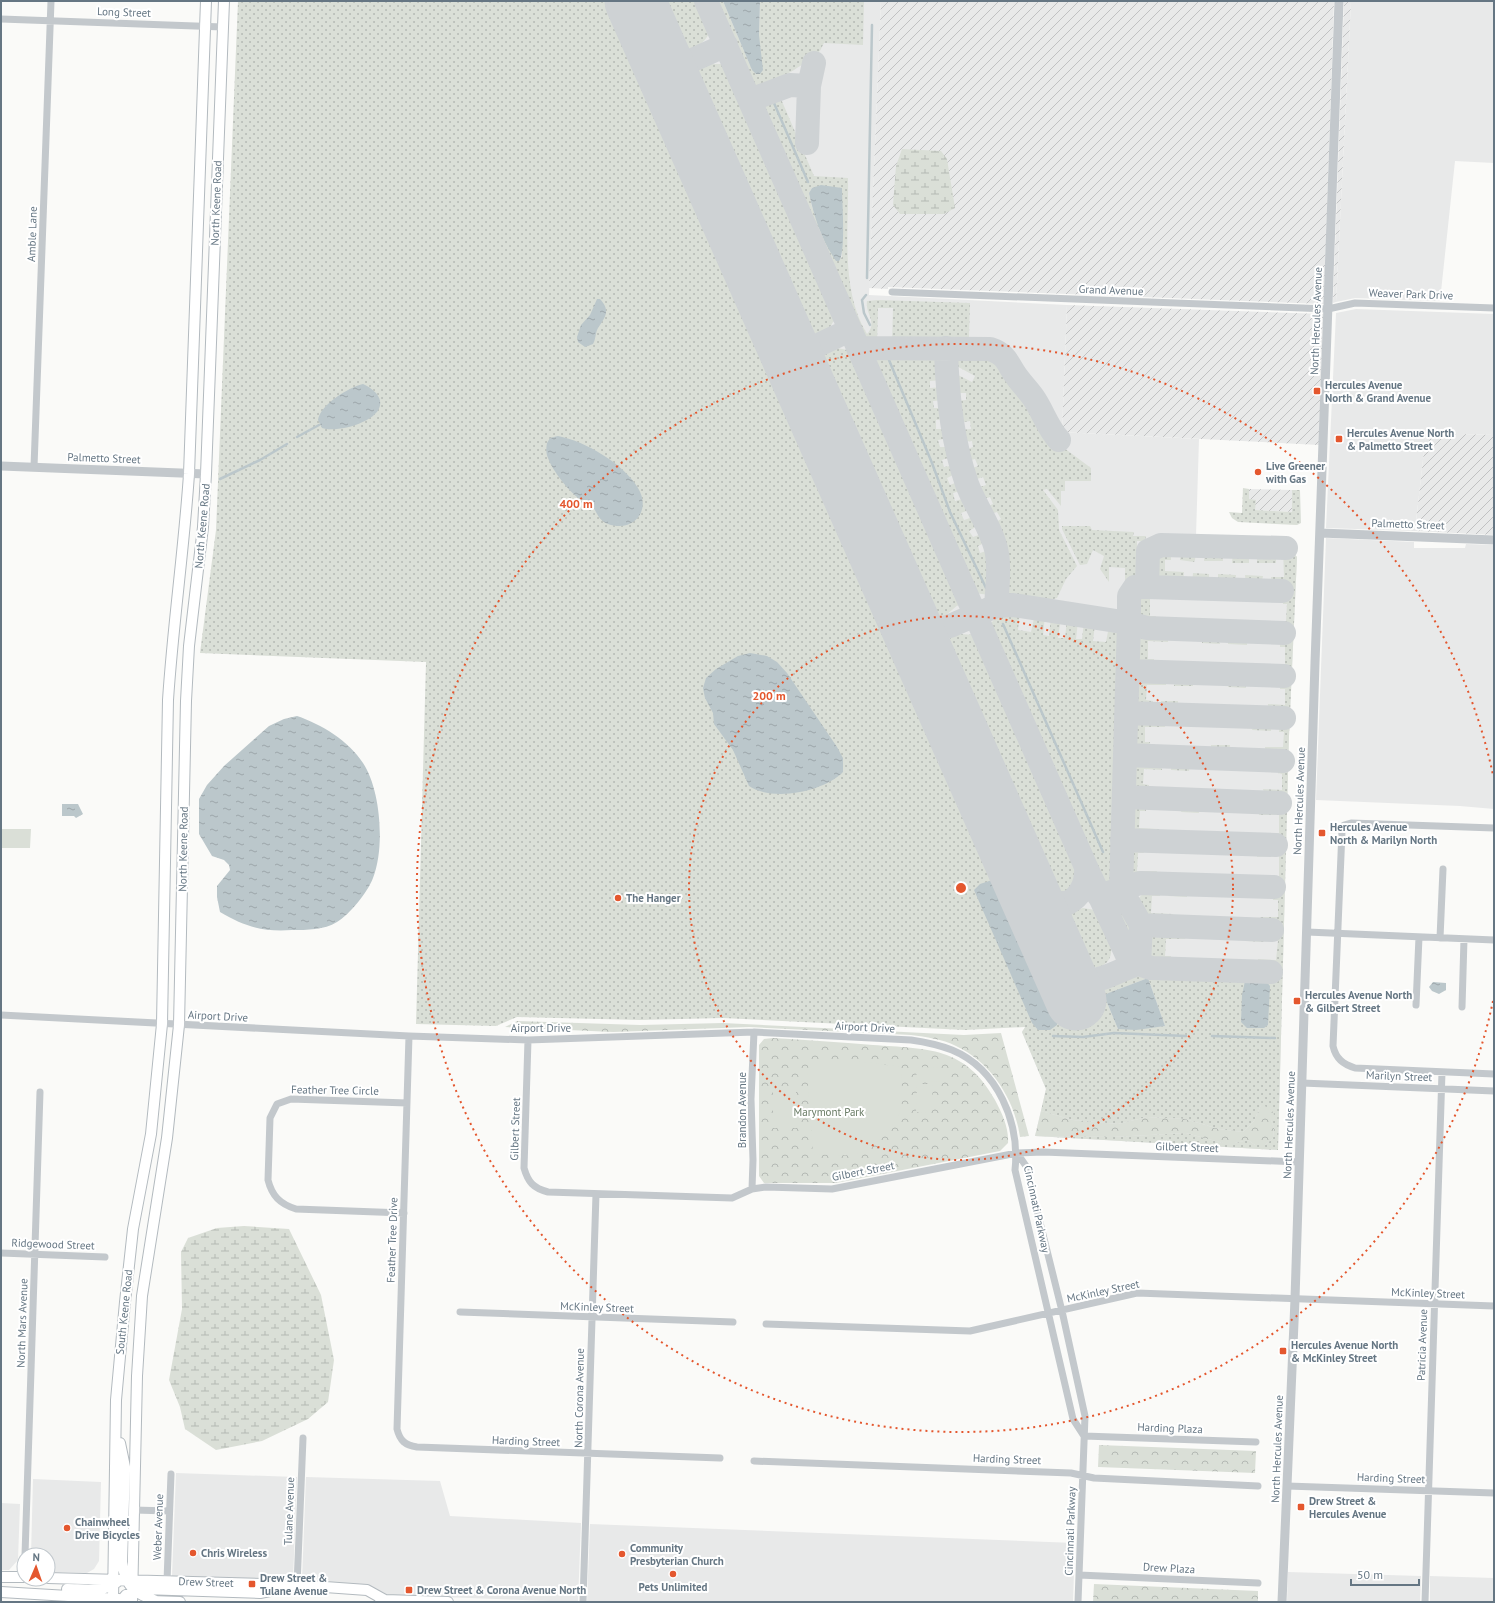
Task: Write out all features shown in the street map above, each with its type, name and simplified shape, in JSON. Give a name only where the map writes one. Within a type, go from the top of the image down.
[{"type":"main road","name":"North Keene Road","points":[[162,1024],[168,700],[189,474],[206,1]]},
{"type":"main road","name":"North Keene Road","points":[[179,1025],[186,701],[189,646],[203,527],[206,474],[224,1]]},
{"type":"main road","name":"South Keene Road","points":[[122,1592],[116,1423],[125,1302],[133,1228],[150,1134],[162,1024]]},
{"type":"main road","name":"South Keene Road","points":[[122,1592],[133,1560],[137,1376],[142,1296],[167,1138],[179,1025]]},
{"type":"main road","points":[[1,1577],[16,1577]]},
{"type":"main road","name":"Drew Street","points":[[56,1578],[90,1579],[122,1592],[156,1602],[180,1602]]},
{"type":"main road","name":"Drew Street","points":[[1,1592],[25,1598],[122,1592],[166,1581],[297,1585],[367,1590],[383,1601],[448,1602]]},
{"type":"main road","points":[[1,1592],[25,1587],[122,1592],[142,1589],[156,1589],[260,1593],[297,1585]]},
{"type":"street","name":"Amble Lane","points":[[34,467],[51,1]]},
{"type":"street","name":"North Hercules Avenue","points":[[1282,1602],[1295,1299],[1339,1]]},
{"type":"street","name":"Long Street","points":[[1,19],[223,27]]},
{"type":"street","name":"Grand Avenue","points":[[892,292],[1328,309]]},
{"type":"street","name":"Weaver Park Drive","points":[[1328,309],[1355,303],[1494,308]]},
{"type":"street","name":"Palmetto Street","points":[[1,466],[206,474]]},
{"type":"street","name":"Palmetto Street","points":[[1321,533],[1494,540]]},
{"type":"street","points":[[1494,828],[1351,823],[1344,825],[1342,831],[1333,1046],[1335,1054],[1341,1061],[1355,1068],[1494,1074]]},
{"type":"street","points":[[1440,938],[1443,869]]},
{"type":"street","points":[[1308,932],[1494,940]]},
{"type":"street","points":[[1416,1005],[1419,937]]},
{"type":"street","points":[[1462,1007],[1464,939]]},
{"type":"street","name":"Airport Drive","points":[[1,1015],[409,1036],[528,1040],[754,1032],[911,1040],[933,1044],[954,1051],[980,1068],[1002,1098],[1014,1135],[1017,1153]]},
{"type":"street","name":"Brandon Avenue","points":[[752,1189],[753,1160],[751,1099],[754,1032]]},
{"type":"street","name":"Feather Tree Drive","points":[[403,1443],[397,1429],[409,1036]]},
{"type":"street","name":"Gilbert Street","points":[[528,1040],[524,1168],[532,1185],[539,1190],[596,1194],[722,1198],[740,1196],[752,1189],[766,1187],[832,1189],[1017,1153],[1042,1152],[1299,1162]]},
{"type":"street","name":"Patricia Avenue","points":[[1425,1602],[1442,1072]]},
{"type":"street","name":"Marilyn Street","points":[[1302,1083],[1494,1091]]},
{"type":"street","name":"North Mars Avenue","points":[[25,1547],[40,1092]]},
{"type":"street","name":"Feather Tree Circle","points":[[404,1213],[296,1209],[286,1206],[276,1199],[270,1189],[268,1180],[270,1118],[277,1104],[291,1099],[407,1103]]},
{"type":"street","name":"Cincinnati Parkway","points":[[1017,1153],[1026,1166],[1062,1311],[1085,1416],[1078,1602]]},
{"type":"street","name":"Cincinnati Parkway","points":[[1017,1153],[1015,1170],[1048,1314],[1073,1419],[1084,1436]]},
{"type":"street","name":"North Corona Avenue","points":[[583,1602],[596,1194]]},
{"type":"street","name":"Ridgewood Street","points":[[1,1253],[105,1257]]},
{"type":"street","name":"McKinley Street","points":[[766,1324],[970,1331],[1138,1293],[1494,1306]]},
{"type":"street","name":"McKinley Street","points":[[460,1312],[733,1322]]},
{"type":"street","name":"Harding Plaza","points":[[1084,1436],[1256,1442]]},
{"type":"street","name":"Tulane Avenue","points":[[297,1585],[303,1438]]},
{"type":"street","name":"Harding Street","points":[[403,1443],[417,1447],[720,1458]]},
{"type":"street","name":"Harding Street","points":[[754,1460],[1071,1473],[1094,1478],[1258,1486]]},
{"type":"street","name":"Weber Avenue","points":[[166,1581],[171,1474]]},
{"type":"street","name":"Harding Street","points":[[1287,1486],[1494,1493]]},
{"type":"street","points":[[134,1510],[170,1511]]},
{"type":"street","name":"Drew Plaza","points":[[1079,1575],[1258,1583]]},
{"type":"shaded area","points":[[565,1],[881,1],[869,295],[1067,305],[1062,432],[1199,439],[1196,536],[1282,540],[1297,557],[1289,736],[1278,1150],[1035,1136],[1046,1089],[1022,1032],[1026,1027]]},
{"type":"shaded area","points":[[881,1],[1334,1],[1324,304],[888,287],[888,289],[869,288]]},
{"type":"shaded area","points":[[1344,1],[1351,1],[1336,302],[1333,303]]},
{"type":"shaded area","points":[[1351,1],[1494,1],[1494,163],[1455,161],[1440,301],[1355,298],[1336,302]]},
{"type":"shaded area","points":[[1067,305],[1323,314],[1319,445],[1062,432]]},
{"type":"shaded area","points":[[1356,309],[1494,314],[1494,435],[1426,433],[1415,531],[1326,528],[1336,313]]},
{"type":"shaded area","points":[[1426,433],[1494,435],[1494,535],[1415,531]]},
{"type":"shaded area","points":[[1249,489],[1292,490],[1292,512],[1255,510],[1249,499]]},
{"type":"shaded area","points":[[1326,538],[1414,542],[1414,548],[1465,548],[1466,544],[1494,545],[1494,809],[1460,806],[1316,800]]},
{"type":"shaded area","points":[[176,1473],[297,1477],[293,1580],[172,1576]]},
{"type":"shaded area","points":[[306,1477],[440,1481],[450,1516],[581,1523],[578,1602],[388,1595],[367,1585],[302,1580]]},
{"type":"shaded area","points":[[33,1479],[101,1482],[99,1561],[94,1569],[87,1573],[56,1572],[56,1547],[31,1547]]},
{"type":"shaded area","points":[[1,1503],[20,1504],[18,1547],[16,1547],[16,1562],[9,1570],[1,1570]]},
{"type":"shaded area","points":[[590,1524],[1075,1543],[1073,1602],[587,1602]]},
{"type":"shaded area","points":[[1288,1572],[1421,1576],[1420,1602],[1287,1602]]},
{"type":"shaded area","points":[[1430,1576],[1494,1578],[1494,1602],[1430,1602]]},
{"type":"green space","points":[[238,1],[619,1],[1061,1007],[1143,972],[1272,976],[1272,967],[1258,965],[1258,959],[1276,960],[1278,941],[1271,941],[1272,933],[1276,928],[1272,925],[1261,924],[1259,922],[1260,917],[1278,917],[1278,900],[1273,900],[1273,894],[1277,891],[1277,884],[1270,881],[1270,876],[1279,876],[1279,856],[1257,857],[1258,850],[1274,849],[1279,846],[1272,837],[1272,833],[1279,833],[1279,815],[1259,815],[1260,806],[1280,805],[1278,799],[1265,798],[1263,789],[1282,790],[1282,774],[1278,773],[1278,766],[1284,762],[1284,758],[1267,755],[1265,752],[1265,747],[1283,747],[1284,732],[1279,732],[1280,723],[1284,721],[1284,715],[1270,714],[1268,711],[1268,704],[1285,705],[1285,689],[1280,689],[1280,682],[1285,678],[1284,672],[1268,672],[1267,664],[1285,664],[1285,647],[1280,647],[1280,637],[1284,637],[1284,630],[1271,629],[1268,627],[1268,621],[1286,621],[1287,604],[1283,604],[1284,587],[1271,586],[1271,577],[1284,577],[1283,549],[1286,549],[1286,546],[1152,542],[1152,536],[1282,540],[1297,557],[1289,736],[1278,1150],[1035,1136],[1113,1137],[1186,1133],[1223,1143],[1235,1143],[1248,1140],[1255,1145],[1265,1145],[1273,1138],[1274,1128],[1271,1120],[1261,1105],[1254,1121],[1243,1132],[1219,1129],[1185,1119],[1147,1117],[1118,1124],[1073,1120],[1041,1111],[1046,1089],[1022,1032],[1025,1027],[965,1030],[723,1018],[640,1020],[517,1017],[496,1026],[416,1024],[426,662],[200,653],[216,530]],"holes":[[[1148,978],[1165,1026],[1118,1029],[1106,1000],[1107,994]]]},
{"type":"green space","points":[[653,1],[699,1],[711,29],[706,39],[698,46],[689,49],[673,43],[666,32]]},
{"type":"green space","points":[[713,1],[723,1],[752,70],[759,35],[760,1],[864,1],[863,45],[824,43],[815,56],[799,67],[779,79],[758,87],[751,84],[746,77]]},
{"type":"green space","points":[[711,64],[721,64],[729,69],[836,312],[831,325],[827,330],[816,334],[797,328],[692,90],[693,80],[697,72],[702,67]]},
{"type":"green space","points":[[777,97],[781,99],[814,176],[848,178],[847,239],[849,279],[858,317],[867,334],[870,330],[871,322],[867,301],[878,300],[970,303],[969,337],[961,344],[892,343],[893,308],[878,308],[877,343],[869,341],[858,333],[763,116],[762,109],[765,102]],"holes":[[[812,188],[842,196],[842,258],[823,238],[812,207],[809,193]]]},
{"type":"green space","points":[[902,149],[941,151],[947,159],[955,208],[944,214],[900,214],[893,205],[896,166]]},
{"type":"green space","points":[[837,348],[847,350],[854,356],[962,599],[959,604],[945,616],[923,615],[817,375],[821,357]]},
{"type":"green space","points":[[886,352],[938,353],[941,357],[943,380],[930,381],[930,388],[944,387],[946,400],[933,401],[934,408],[947,408],[948,419],[936,420],[936,429],[950,429],[950,438],[938,440],[940,447],[952,447],[954,456],[942,460],[944,467],[956,465],[957,473],[947,478],[950,485],[960,481],[963,490],[953,493],[955,501],[966,498],[971,504],[969,510],[961,513],[964,520],[973,517],[977,518],[979,525],[969,531],[973,537],[985,533],[988,541],[978,546],[980,553],[989,550],[992,551],[994,579],[990,595],[973,593],[876,372],[877,360]]},
{"type":"green space","points":[[950,352],[986,354],[995,357],[1002,362],[1006,370],[1029,399],[1056,442],[1091,468],[1091,481],[1065,481],[1065,491],[1061,491],[1061,506],[1047,489],[1043,490],[1058,510],[1059,530],[1077,566],[1066,579],[1057,598],[1040,603],[1003,597],[1001,588],[1001,550],[991,525],[1001,519],[997,512],[985,516],[983,511],[984,508],[993,504],[990,497],[979,501],[975,496],[974,489],[986,485],[983,477],[971,481],[968,476],[967,470],[978,466],[975,459],[964,462],[961,451],[973,447],[972,441],[960,442],[958,432],[960,430],[971,429],[970,421],[958,423],[956,421],[954,401],[966,400],[966,393],[953,393],[950,371],[972,382],[975,376],[951,363],[949,355]]},
{"type":"green space","points":[[1243,488],[1249,489],[1249,499],[1256,500],[1255,510],[1292,512],[1292,490],[1300,490],[1301,523],[1297,525],[1238,522],[1232,518],[1229,512],[1242,513]]},
{"type":"green space","points":[[1062,526],[1090,526],[1092,530],[1134,532],[1133,536],[1146,536],[1145,541],[1137,541],[1137,548],[1141,548],[1141,544],[1145,544],[1144,566],[1130,582],[1125,582],[1125,568],[1109,567],[1109,582],[1100,569],[1104,556],[1093,550],[1087,564],[1080,565],[1062,529]]},
{"type":"green space","points":[[1160,549],[1171,550],[1171,560],[1165,560],[1165,571],[1184,572],[1183,583],[1155,583],[1150,580],[1151,557]]},
{"type":"green space","points":[[1181,549],[1196,551],[1194,562],[1180,560]]},
{"type":"green space","points":[[1205,550],[1222,550],[1223,561],[1204,561]]},
{"type":"green space","points":[[1233,550],[1249,552],[1249,563],[1232,563]]},
{"type":"green space","points":[[1260,551],[1274,552],[1276,554],[1276,563],[1257,563],[1257,554]]},
{"type":"green space","points":[[1193,573],[1209,574],[1209,583],[1192,584]]},
{"type":"green space","points":[[1218,574],[1236,575],[1235,585],[1220,584],[1218,582]]},
{"type":"green space","points":[[1245,575],[1263,576],[1261,586],[1246,586]]},
{"type":"green space","points":[[1140,590],[1168,591],[1170,598],[1150,598],[1150,616],[1156,616],[1155,623],[1153,625],[1139,622],[1134,617],[1134,596]]},
{"type":"green space","points":[[1011,611],[1020,612],[1018,630],[1031,632],[1035,614],[1045,616],[1043,635],[1049,636],[1051,617],[1061,618],[1058,638],[1065,638],[1067,619],[1078,621],[1076,639],[1082,639],[1084,622],[1095,624],[1093,641],[1106,642],[1109,626],[1117,631],[1121,639],[1124,658],[1116,874],[1113,880],[1108,882],[1098,879],[988,628],[997,615]]},
{"type":"green space","points":[[1138,630],[1165,633],[1168,636],[1168,642],[1148,641],[1148,659],[1154,659],[1154,665],[1151,668],[1137,667],[1132,661],[1132,636]]},
{"type":"green space","points":[[1204,634],[1219,635],[1220,644],[1202,643]]},
{"type":"green space","points":[[953,635],[977,635],[1079,867],[1077,882],[1068,890],[1056,892],[1049,891],[1042,887],[939,652]]},
{"type":"green space","points":[[1231,635],[1244,636],[1247,639],[1247,645],[1228,644],[1228,638]]},
{"type":"green space","points":[[1136,675],[1164,675],[1166,678],[1166,685],[1147,685],[1146,700],[1153,701],[1153,707],[1151,710],[1135,709],[1130,703],[1131,680]]},
{"type":"green space","points":[[1175,676],[1193,677],[1193,686],[1174,686]]},
{"type":"green space","points":[[1230,678],[1244,679],[1246,688],[1228,687],[1228,680]]},
{"type":"green space","points":[[1161,701],[1178,701],[1178,708],[1175,711],[1163,710],[1161,708]]},
{"type":"green space","points":[[1136,717],[1154,717],[1154,723],[1157,723],[1157,718],[1164,718],[1165,727],[1145,727],[1145,742],[1150,742],[1149,752],[1134,751],[1129,745],[1130,722]]},
{"type":"green space","points":[[1255,721],[1269,722],[1271,724],[1271,731],[1252,730]]},
{"type":"green space","points":[[1211,745],[1230,745],[1229,754],[1214,754],[1211,752]]},
{"type":"green space","points":[[1131,759],[1159,760],[1162,763],[1162,770],[1144,769],[1143,784],[1149,785],[1149,792],[1147,794],[1133,794],[1127,787],[1128,761]]},
{"type":"green space","points":[[1173,760],[1187,761],[1190,764],[1189,771],[1171,770],[1171,762]]},
{"type":"green space","points":[[1133,801],[1146,802],[1146,811],[1140,811],[1139,828],[1159,829],[1156,837],[1131,836],[1126,830],[1127,807]]},
{"type":"green space","points":[[1183,803],[1198,804],[1199,813],[1181,812]]},
{"type":"green space","points":[[1,829],[31,829],[30,848],[1,848]]},
{"type":"green space","points":[[1133,844],[1143,845],[1144,853],[1138,853],[1137,871],[1157,871],[1154,879],[1130,878],[1126,873],[1125,849]]},
{"type":"green space","points":[[1148,887],[1157,887],[1161,890],[1160,896],[1152,896],[1151,913],[1173,914],[1172,921],[1148,921],[1139,912],[1135,903]]},
{"type":"green space","points":[[1172,887],[1185,889],[1187,891],[1187,897],[1168,896],[1169,890]]},
{"type":"green space","points":[[1117,903],[1121,903],[1133,920],[1135,933],[1134,955],[1113,913],[1112,908]]},
{"type":"green space","points":[[1083,908],[1094,910],[1101,915],[1111,942],[1111,955],[1104,964],[1098,967],[1087,968],[1075,961],[1069,950],[1062,929],[1064,921],[1069,915]]},
{"type":"green space","points":[[1150,929],[1182,930],[1186,933],[1185,939],[1166,939],[1165,956],[1171,956],[1171,962],[1169,964],[1147,962],[1144,958],[1145,934],[1146,931]]},
{"type":"green space","points":[[1250,932],[1264,934],[1264,942],[1246,941],[1246,935]]},
{"type":"green space","points":[[517,1021],[640,1025],[723,1023],[964,1035],[1001,1033],[1029,1136],[1020,1137],[1013,1109],[1007,1096],[990,1072],[969,1053],[951,1044],[934,1039],[911,1035],[749,1027],[613,1032],[505,1027]]},
{"type":"green space","name":"Marymont Park","points":[[773,1038],[911,1048],[943,1054],[957,1060],[971,1069],[983,1082],[995,1100],[1006,1126],[1008,1143],[1000,1151],[836,1183],[764,1183],[759,1176],[759,1045],[764,1039]]},
{"type":"green space","points":[[815,1061],[857,1061],[901,1067],[902,1097],[899,1114],[889,1130],[876,1144],[861,1153],[853,1155],[813,1154],[807,1069]]},
{"type":"green space","points":[[917,1067],[942,1068],[942,1082],[916,1080]]},
{"type":"green space","points":[[917,1084],[933,1084],[931,1113],[916,1112]]},
{"type":"green space","points":[[773,1086],[796,1086],[796,1128],[773,1128]]},
{"type":"green space","points":[[1261,1105],[1270,1108],[1274,1114],[1271,1120],[1274,1128],[1273,1138],[1265,1145],[1255,1145],[1248,1140],[1235,1143],[1223,1143],[1186,1133],[1113,1137],[1035,1136],[1041,1111],[1073,1120],[1118,1124],[1147,1117],[1185,1119],[1219,1129],[1243,1132],[1254,1121]]},
{"type":"green space","points":[[244,1226],[289,1229],[321,1295],[334,1360],[328,1402],[308,1419],[262,1441],[216,1450],[185,1429],[180,1407],[169,1380],[182,1309],[181,1252],[188,1238],[217,1228]]},
{"type":"green space","points":[[1099,1445],[1256,1451],[1255,1473],[1098,1467]]},
{"type":"green space","points":[[1094,1584],[1258,1591],[1258,1602],[1093,1602]]},
{"type":"water","points":[[723,1],[760,1],[759,35],[763,70],[760,74],[756,74],[752,70]]},
{"type":"water","points":[[821,185],[842,188],[843,238],[839,261],[836,261],[823,237],[811,202],[809,193],[812,188]]},
{"type":"water","points":[[597,299],[600,299],[603,303],[606,314],[597,330],[593,344],[585,347],[578,342],[577,337],[581,325],[590,315]]},
{"type":"water","points":[[363,384],[376,393],[380,402],[379,409],[363,422],[352,426],[330,429],[322,428],[318,420],[324,408],[343,393]]},
{"type":"water","points":[[558,436],[591,448],[614,462],[632,479],[642,497],[643,505],[638,518],[632,523],[625,525],[617,526],[608,524],[601,520],[590,504],[571,492],[557,475],[547,455],[547,443],[550,438]]},
{"type":"water","points":[[750,653],[767,656],[777,662],[787,673],[837,747],[843,758],[843,772],[834,779],[811,789],[784,794],[759,791],[749,786],[733,750],[714,724],[713,713],[705,698],[703,688],[706,678],[716,669],[738,656]]},
{"type":"water","points":[[297,716],[306,719],[334,734],[357,755],[369,774],[374,788],[379,819],[380,836],[377,866],[371,884],[363,896],[342,919],[332,925],[309,930],[264,929],[246,925],[220,912],[217,897],[217,886],[230,870],[229,865],[224,860],[212,856],[199,834],[199,799],[207,785],[224,766],[269,726],[284,719]]},
{"type":"water","points":[[62,804],[78,804],[83,814],[76,818],[74,816],[62,816]]},
{"type":"water","points":[[995,879],[1057,1019],[1057,1025],[1050,1030],[1038,1030],[1032,1023],[974,890],[980,884]]},
{"type":"water","points":[[1148,978],[1165,1026],[1136,1030],[1118,1029],[1106,1000],[1106,994]]},
{"type":"water","points":[[1253,979],[1265,980],[1270,986],[1268,1025],[1264,1028],[1247,1028],[1241,1022],[1242,995],[1245,981]]},
{"type":"water","points":[[1433,982],[1446,983],[1446,990],[1439,994],[1432,991],[1429,987]]},
{"type":"waterway","points":[[867,278],[872,25]]},
{"type":"waterway","points":[[774,103],[808,182]]},
{"type":"waterway","points":[[866,295],[862,300],[864,313],[870,325]]},
{"type":"waterway","points":[[889,360],[932,463],[950,512],[986,588]]},
{"type":"waterway","points":[[297,437],[319,425]]},
{"type":"waterway","points":[[220,479],[260,460],[287,444]]},
{"type":"waterway","points":[[1003,624],[1103,852]]},
{"type":"waterway","points":[[1053,1036],[1083,1037],[1114,1033],[1186,1036]]},
{"type":"waterway","points":[[1212,1036],[1275,1038]]},
{"type":"taxiway","points":[[706,1],[1086,867],[1132,966],[1102,978],[1087,980],[1079,978],[1060,964]]},
{"type":"taxiway","points":[[666,72],[726,45]]},
{"type":"taxiway","points":[[809,86],[814,63]]},
{"type":"taxiway","points":[[750,100],[790,85],[809,86],[807,143]]},
{"type":"taxiway","points":[[793,357],[850,330]]},
{"type":"taxiway","points":[[858,348],[990,349],[996,351],[1004,357],[1017,377],[1033,397],[1051,430],[1059,440]]},
{"type":"taxiway","points":[[946,348],[951,417],[962,468],[970,492],[992,537],[997,554],[998,573],[996,606]]},
{"type":"taxiway","points":[[1284,633],[1147,628],[1129,623],[1129,596],[1135,587],[1147,587],[1148,551],[1161,545],[1286,548]]},
{"type":"taxiway","points":[[1147,587],[1282,591]]},
{"type":"taxiway","points":[[906,616],[921,627],[935,630],[950,626],[996,606],[1013,605],[1129,623],[1121,889],[1099,896]]},
{"type":"taxiway","points":[[1129,671],[1284,676]]},
{"type":"taxiway","points":[[1127,713],[1284,718]]},
{"type":"taxiway","points":[[1125,755],[1283,761]]},
{"type":"taxiway","points":[[1124,797],[1280,803]]},
{"type":"taxiway","points":[[1122,840],[1276,845]]},
{"type":"taxiway","points":[[1026,887],[1045,901],[1068,903],[1073,900],[1083,888],[1086,878],[1086,867]]},
{"type":"taxiway","points":[[1272,930],[1141,925],[1121,889],[1140,883],[1274,887]]},
{"type":"taxiway","points":[[1141,925],[1139,964],[1151,968],[1271,972]]},
{"type":"runway","points":[[635,1],[1076,1000]]},
{"type":"place","name":"Hercules Avenue North & Grand Avenue","points":[[1317,391]]},
{"type":"place","name":"Hercules Avenue North & Palmetto Street","points":[[1339,439]]},
{"type":"place","name":"Live Greener with Gas","points":[[1258,472]]},
{"type":"place","name":"Hercules Avenue North & Marilyn North","points":[[1322,833]]},
{"type":"place","name":"The Hanger","points":[[618,898]]},
{"type":"place","name":"Hercules Avenue North & Gilbert Street","points":[[1297,1001]]},
{"type":"place","name":"Hercules Avenue North & McKinley Street","points":[[1283,1351]]},
{"type":"place","name":"Drew Street & Hercules Avenue","points":[[1301,1507]]},
{"type":"place","name":"Chainwheel Drive Bicycles","points":[[67,1528]]},
{"type":"place","name":"Chris Wireless","points":[[193,1553]]},
{"type":"place","name":"Community Presbyterian Church","points":[[622,1554]]},
{"type":"place","name":"Pets Unlimited","points":[[673,1574]]},
{"type":"place","name":"Drew Street & Tulane Avenue","points":[[252,1584]]},
{"type":"place","name":"Drew Street & Corona Avenue North","points":[[409,1590]]}]
